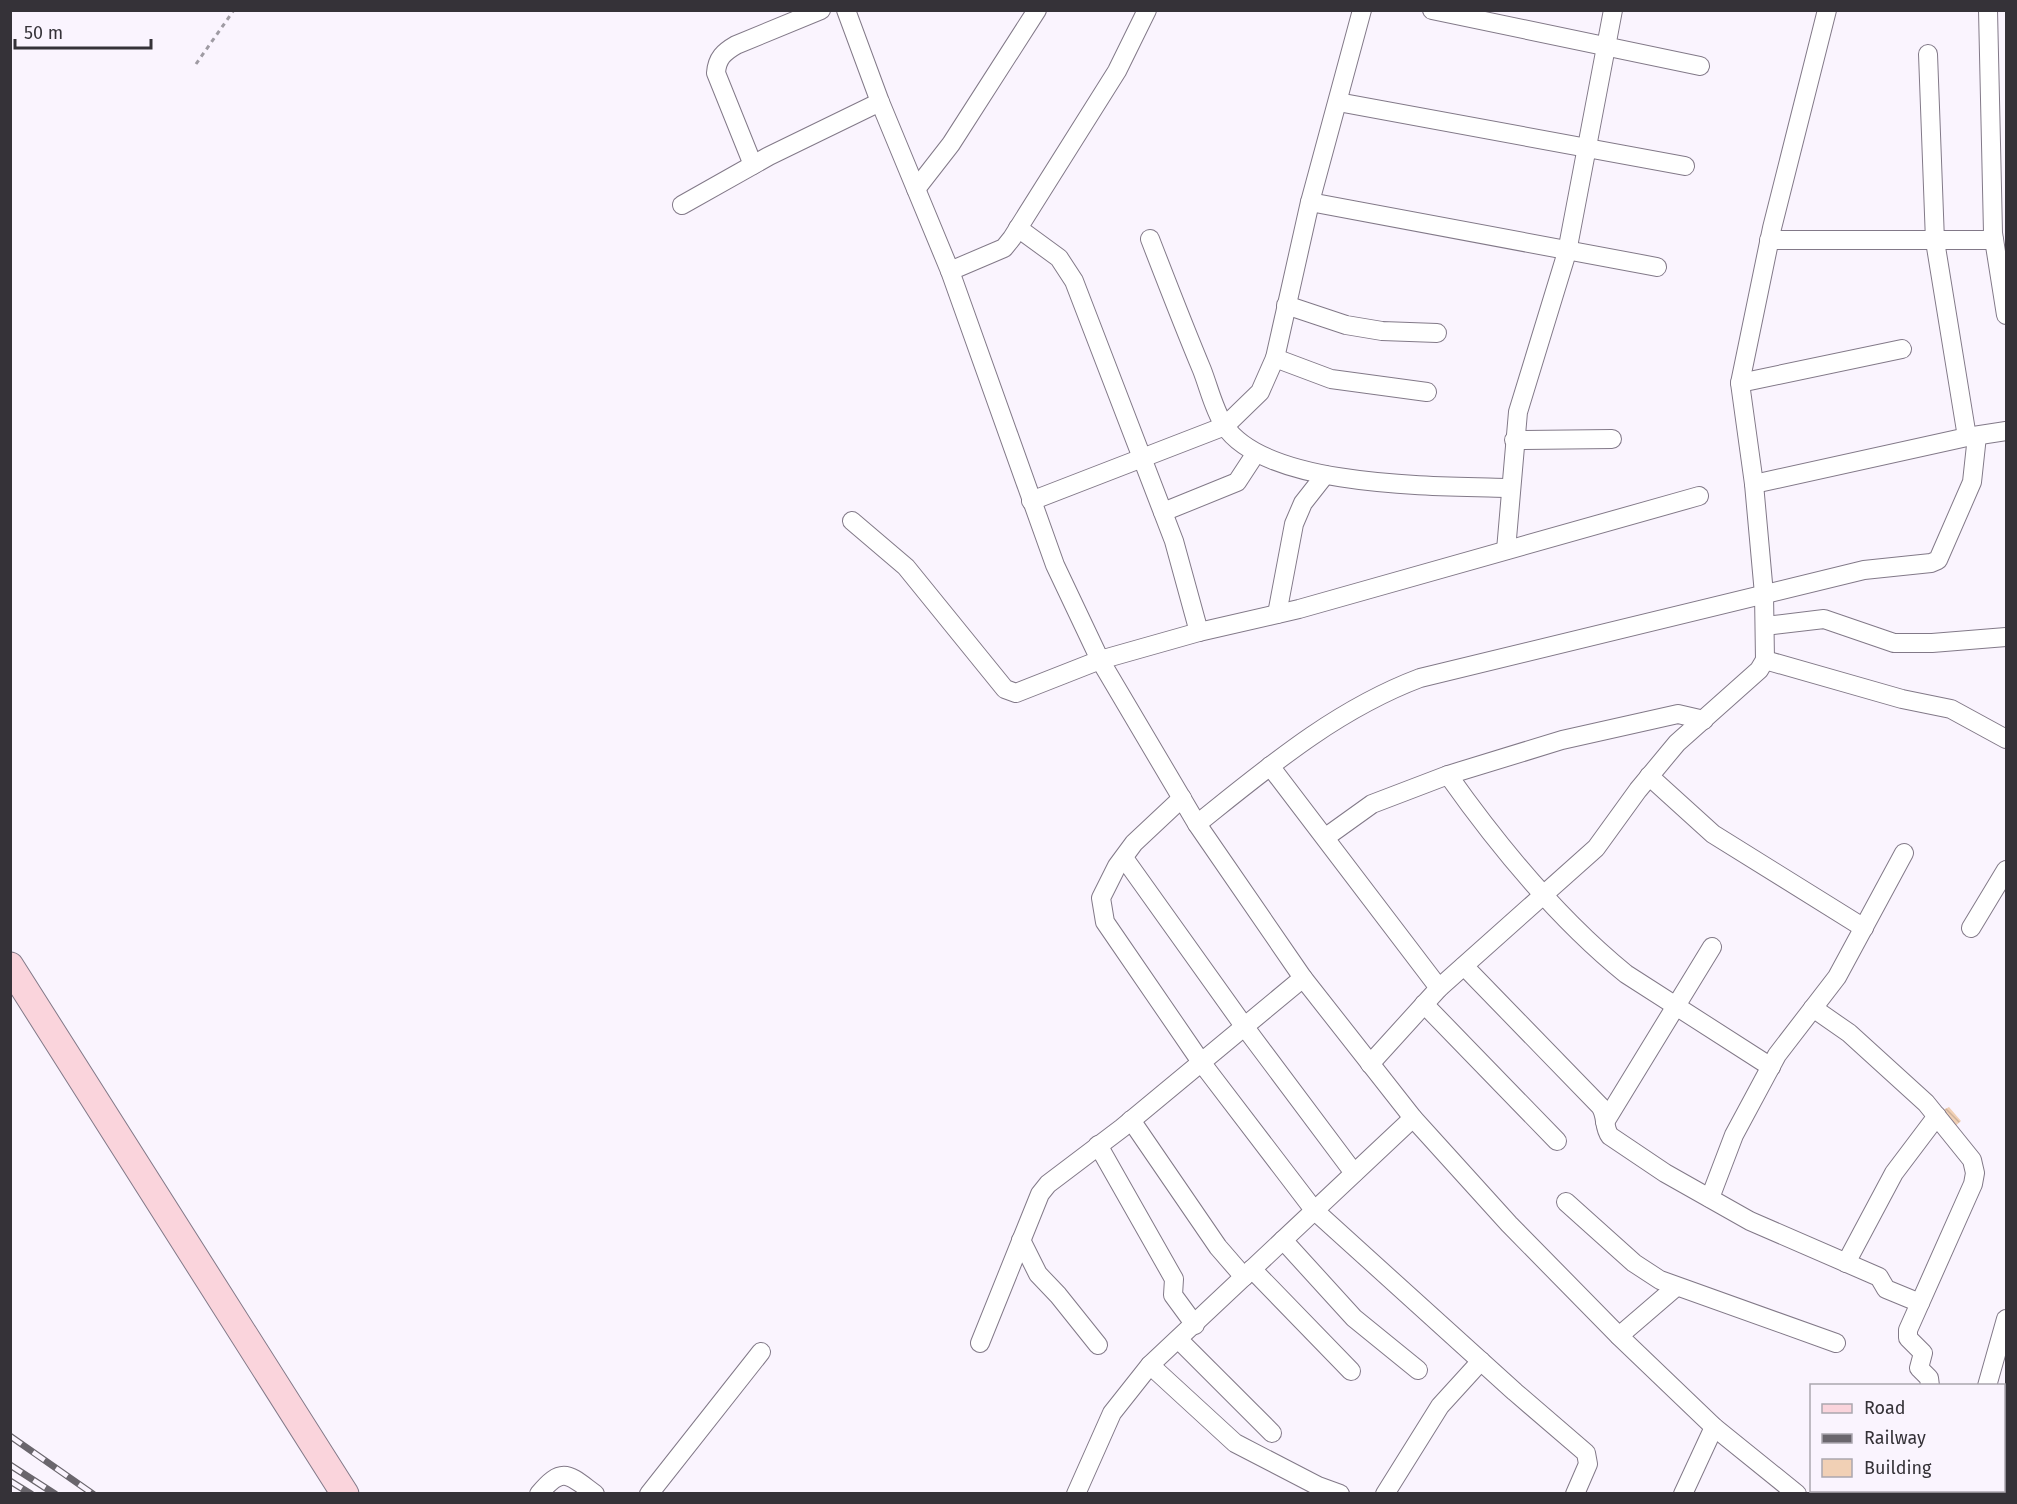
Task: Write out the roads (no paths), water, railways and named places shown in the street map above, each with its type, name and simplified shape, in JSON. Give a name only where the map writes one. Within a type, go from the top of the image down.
[{"type":"street","points":[[753,165],[716,73],[716,64],[723,53],[736,45],[820,10]]},
{"type":"street","points":[[846,10],[880,102],[950,271],[1054,564],[1100,660],[1197,824],[1303,978],[1413,1118],[1509,1224],[1619,1336],[1714,1426],[1797,1494]]},
{"type":"street","points":[[916,189],[951,144],[1036,10]]},
{"type":"street","points":[[950,271],[1004,248],[1117,71],[1147,10]]},
{"type":"street","points":[[1031,501],[1225,426],[1260,392],[1275,358],[1310,202],[1362,10]]},
{"type":"street","points":[[1432,10],[1700,66]]},
{"type":"street","points":[[1506,550],[1518,412],[1568,252],[1613,10]]},
{"type":"street","points":[[1370,1064],[1439,988],[1596,848],[1649,776],[1677,743],[1759,670],[1765,660],[1764,594],[1754,484],[1740,383],[1769,240],[1827,10]]},
{"type":"street","points":[[1988,10],[1994,240],[2007,315]]},
{"type":"street","points":[[1197,824],[1270,766],[1352,709],[1420,678],[1864,570],[1932,563],[1940,558],[1972,482],[1972,437],[1935,241],[1928,54]]},
{"type":"street","points":[[682,205],[753,165],[880,102]]},
{"type":"street","points":[[1338,102],[1587,150],[1685,166]]},
{"type":"street","points":[[1310,202],[1657,267]]},
{"type":"street","points":[[1018,228],[1059,258],[1074,281],[1177,549],[1199,632]]},
{"type":"street","points":[[1150,239],[1225,426],[1256,453],[1286,466],[1325,475],[1440,486],[1510,488]]},
{"type":"street","points":[[1769,240],[1994,240]]},
{"type":"street","points":[[1286,305],[1346,326],[1382,331],[1437,333]]},
{"type":"street","points":[[1740,383],[1902,349]]},
{"type":"street","points":[[1275,358],[1331,379],[1427,392]]},
{"type":"street","points":[[1754,484],[1972,437],[2007,432]]},
{"type":"street","points":[[1514,440],[1612,440]]},
{"type":"street","points":[[1163,512],[1237,482],[1256,453]]},
{"type":"street","points":[[1277,614],[1294,524],[1303,503],[1325,475]]},
{"type":"street","points":[[852,521],[906,567],[1011,693],[1026,691],[1100,660],[1199,632],[1277,614],[1699,496]]},
{"type":"street","points":[[1765,626],[1824,619],[1894,643],[1932,643],[2007,637]]},
{"type":"street","points":[[1765,660],[1902,699],[1951,709],[2007,739]]},
{"type":"street","points":[[1326,837],[1372,804],[1448,776],[1562,740],[1678,714],[1704,720]]},
{"type":"street","points":[[1270,766],[1439,988]]},
{"type":"street","points":[[1448,776],[1484,825],[1544,894],[1610,962],[1771,1066]]},
{"type":"street","points":[[1649,776],[1713,834],[1864,928]]},
{"type":"street","points":[[1182,798],[1134,843],[1124,858],[1101,898],[1105,922],[1201,1062],[1314,1210],[1586,1453],[1588,1464],[1575,1494]]},
{"type":"street","points":[[1710,1198],[1734,1135],[1771,1066],[1789,1038],[1846,963],[1905,853]]},
{"type":"street","points":[[1124,858],[1244,1026],[1354,1173]]},
{"type":"street","points":[[1971,928],[2007,870]]},
{"type":"street","points":[[1605,1122],[1712,947]]},
{"type":"street","points":[[10,966],[345,1494]]},
{"type":"street","points":[[1464,966],[1600,1106],[1606,1131],[1610,1136],[1665,1173],[1750,1221],[1879,1277],[1886,1289],[1920,1303]]},
{"type":"street","points":[[980,1343],[1040,1194],[1048,1184],[1131,1120],[1303,978]]},
{"type":"street","points":[[1424,1004],[1557,1141]]},
{"type":"street","points":[[1813,1008],[1849,1033],[1926,1103],[1972,1160],[1975,1178],[1908,1330],[1908,1338],[1923,1353],[1919,1368],[1929,1378],[1930,1384]]},
{"type":"street","points":[[1846,1263],[1894,1173],[1937,1116]]},
{"type":"street","points":[[1076,1494],[1112,1413],[1150,1365],[1413,1118]]},
{"type":"street","points":[[1131,1120],[1205,1229],[1351,1371]]},
{"type":"street","points":[[1098,1145],[1174,1279],[1173,1294],[1195,1325]]},
{"type":"street","points":[[1566,1202],[1634,1263],[1676,1287],[1836,1343]]},
{"type":"street","points":[[1283,1239],[1354,1318],[1418,1370]]},
{"type":"street","points":[[1021,1240],[1038,1274],[1058,1294],[1098,1344]]},
{"type":"street","points":[[1619,1336],[1676,1287]]},
{"type":"street","points":[[1988,1384],[2007,1319]]},
{"type":"street","points":[[1179,1340],[1272,1433]]},
{"type":"street","points":[[649,1494],[761,1352]]},
{"type":"street","points":[[1385,1494],[1440,1406],[1481,1361]]},
{"type":"street","points":[[1150,1365],[1235,1443],[1308,1481],[1340,1494]]},
{"type":"street","points":[[1683,1494],[1714,1426]]},
{"type":"street","points":[[539,1494],[549,1481],[562,1474],[570,1475],[595,1494]]},
{"type":"railway","points":[[10,1436],[93,1494]]},
{"type":"railway","points":[[10,1465],[55,1494]]},
{"type":"railway","points":[[10,1481],[31,1494]]}]
